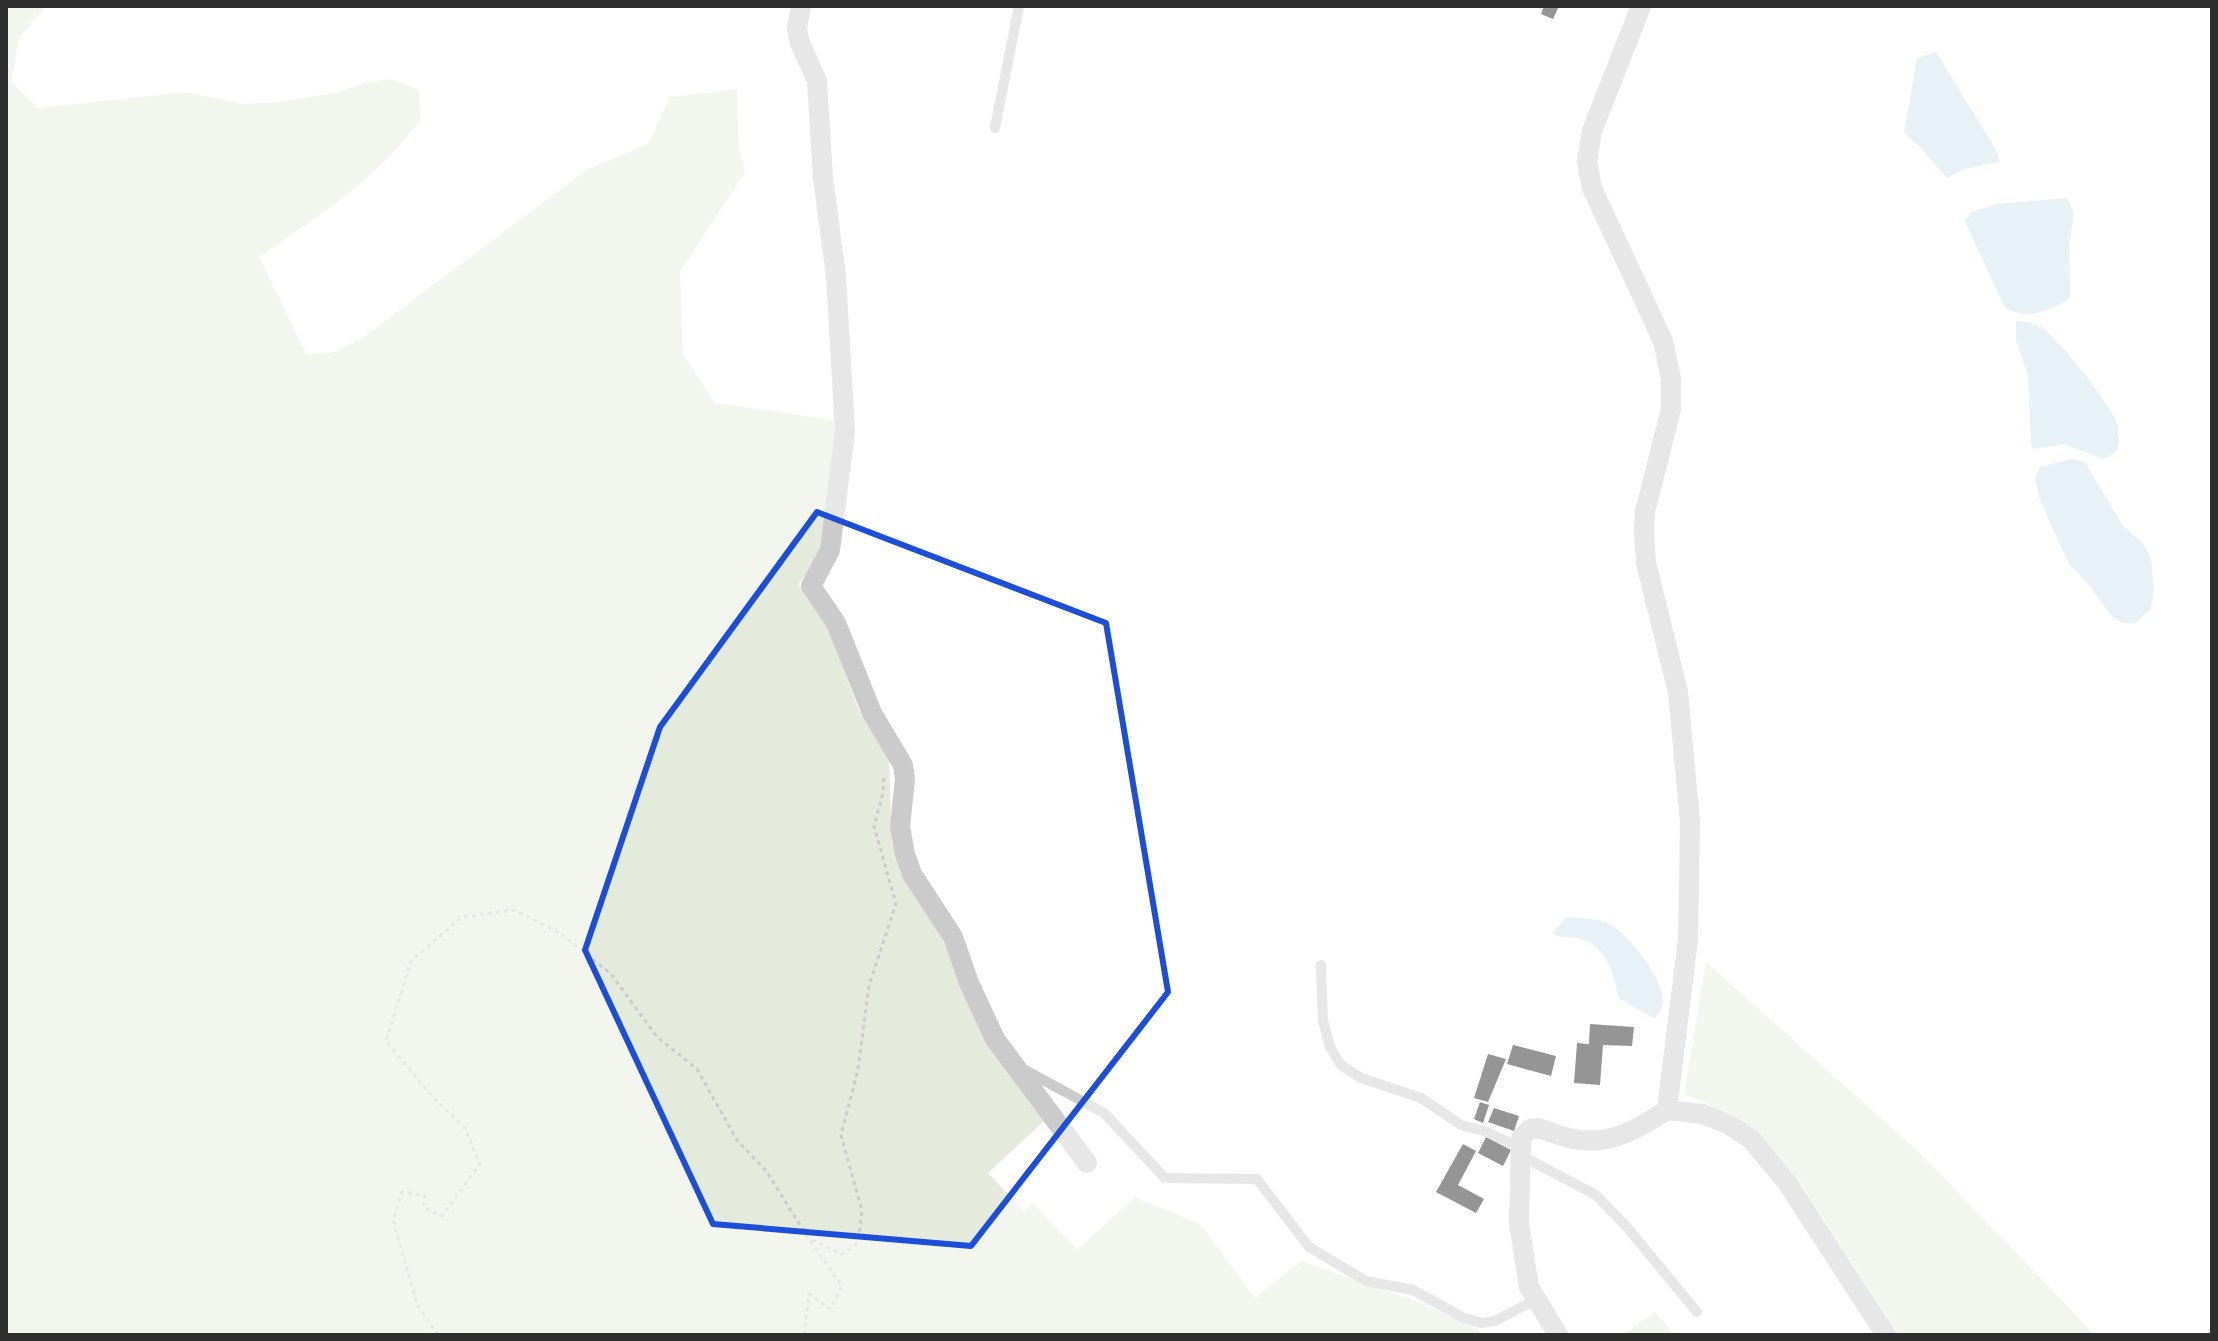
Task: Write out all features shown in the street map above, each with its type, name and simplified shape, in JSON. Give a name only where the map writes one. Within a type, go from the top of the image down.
[{"type":"street","points":[[801,6],[797,29],[817,81],[823,178],[836,276],[845,431],[830,550],[811,586],[840,632],[866,700],[903,765],[905,779],[899,820],[912,874],[956,943],[969,983],[998,1044],[1087,1163]]},
{"type":"street","points":[[1641,6],[1592,131],[1587,162],[1592,188],[1663,341],[1671,379],[1671,409],[1645,512],[1644,532],[1646,563],[1678,692],[1690,822],[1688,939],[1667,1110]]},
{"type":"street","points":[[1558,1335],[1529,1287],[1519,1223],[1521,1138],[1530,1129],[1577,1140],[1632,1133],[1667,1110],[1703,1114],[1728,1124],[1751,1139],[1786,1181],[1886,1335]]},
{"type":"lane","points":[[995,128],[1019,6]]},
{"type":"lane","points":[[1321,965],[1323,1021],[1330,1047],[1341,1065],[1361,1078],[1421,1098],[1461,1125],[1487,1132],[1596,1195],[1626,1226],[1697,1312]]},
{"type":"lane","points":[[998,1044],[1028,1072],[1104,1113],[1165,1178],[1257,1179],[1309,1247],[1366,1281],[1413,1290],[1462,1317],[1481,1323],[1495,1321],[1535,1300]]},
{"type":"path","points":[[808,1238],[842,1254],[858,1243],[862,1211],[841,1135],[858,1069],[869,985],[896,904],[874,826],[883,793],[886,739]]},
{"type":"path","points":[[438,1335],[417,1304],[393,1220],[402,1192],[425,1196],[423,1207],[442,1216],[480,1164],[465,1128],[431,1095],[386,1041],[411,961],[462,917],[514,910],[560,933],[611,974],[657,1037],[697,1069],[737,1140],[767,1172],[842,1286],[830,1309],[809,1294],[804,1335]]},
{"type":"highlighted area","points":[[817,512],[1106,623],[1168,992],[971,1246],[713,1224],[585,950],[660,727]]},
{"type":"green space","points":[[6,6],[46,6],[19,38],[11,82],[38,108],[187,92],[243,104],[272,103],[336,93],[364,83],[391,79],[419,90],[421,119],[404,141],[346,195],[259,257],[306,354],[335,352],[365,336],[588,169],[648,144],[670,97],[737,89],[739,149],[745,172],[680,272],[683,354],[715,403],[840,421],[824,541],[798,584],[826,621],[858,709],[889,759],[892,843],[952,958],[1044,1121],[988,1173],[1024,1211],[1033,1203],[1077,1250],[1135,1197],[1200,1224],[1255,1298],[1301,1261],[1427,1305],[1479,1330],[1481,1335],[6,1335]]},
{"type":"green space","points":[[1706,962],[1920,1153],[2095,1335],[1899,1335],[1795,1175],[1758,1132],[1732,1114],[1684,1094]]},
{"type":"green space","points":[[1655,1312],[1675,1335],[1622,1335]]},
{"type":"water","points":[[1936,52],[1996,150],[1999,162],[1964,169],[1947,178],[1904,133],[1917,58]]},
{"type":"water","points":[[2067,198],[2074,212],[2069,245],[2070,295],[2067,301],[2043,311],[2027,314],[2012,311],[2004,306],[1965,221],[1972,212],[1997,204]]},
{"type":"water","points":[[2016,321],[2031,323],[2052,336],[2102,398],[2118,427],[2118,447],[2112,454],[2104,459],[2064,444],[2034,449],[2031,445],[2028,376],[2016,340]]},
{"type":"water","points":[[2072,459],[2085,462],[2123,526],[2142,542],[2151,559],[2154,591],[2151,609],[2133,624],[2121,622],[2111,615],[2069,564],[2039,498],[2035,478],[2040,467]]},
{"type":"water","points":[[1567,917],[1606,923],[1636,948],[1659,983],[1662,994],[1662,1005],[1655,1019],[1619,998],[1607,961],[1595,946],[1587,941],[1552,933]]},
{"type":"building","points":[[1544,6],[1559,6],[1553,19],[1541,14]]},
{"type":"building","points":[[1590,1024],[1634,1027],[1632,1046],[1603,1045],[1600,1085],[1574,1083],[1577,1043],[1589,1044]]},
{"type":"building","points":[[1513,1045],[1556,1056],[1551,1076],[1507,1064]]},
{"type":"building","points":[[1488,1054],[1506,1059],[1488,1102],[1474,1098]]},
{"type":"building","points":[[1480,1102],[1489,1105],[1483,1123],[1474,1119]]},
{"type":"building","points":[[1494,1108],[1519,1116],[1514,1131],[1488,1122]]},
{"type":"building","points":[[1486,1137],[1511,1150],[1503,1166],[1478,1153]]},
{"type":"building","points":[[1463,1144],[1476,1151],[1458,1185],[1484,1199],[1476,1213],[1436,1192]]}]
